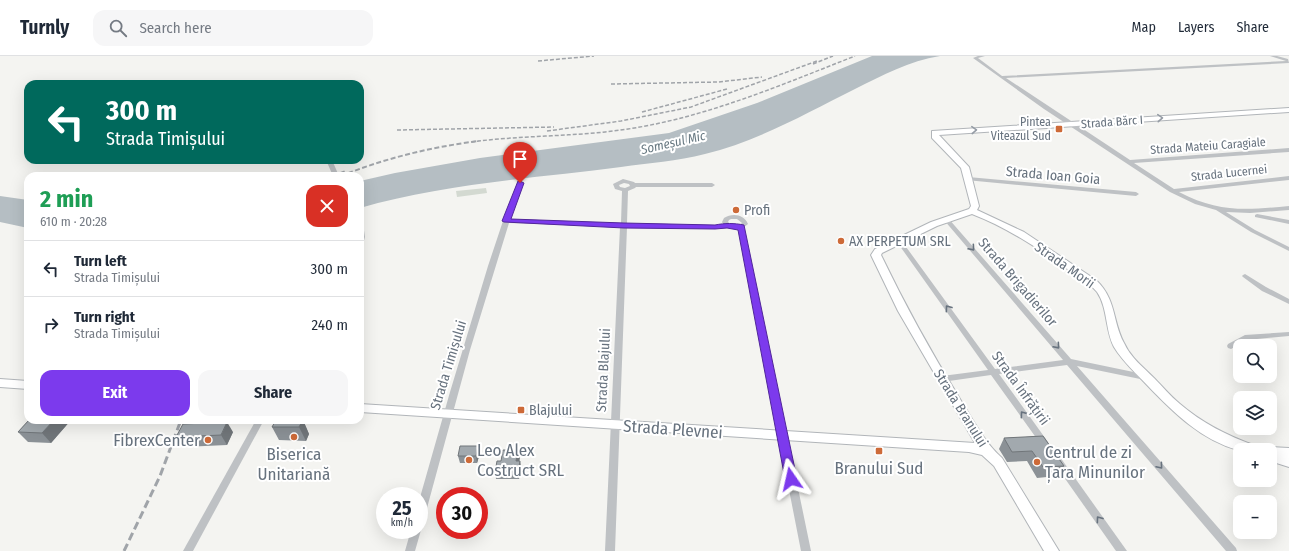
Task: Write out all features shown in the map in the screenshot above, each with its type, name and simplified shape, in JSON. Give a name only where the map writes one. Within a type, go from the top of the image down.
[{"type":"street","points":[[983,56],[976,57],[976,59],[1071,125],[1172,191],[1191,201],[1216,208],[1246,211],[1289,208]]},
{"type":"street","points":[[1272,56],[1289,61]]},
{"type":"street","points":[[1003,77],[1289,61]]},
{"type":"street","name":"Strada Bărc I","points":[[968,179],[965,167],[935,136],[935,133],[1289,110]]},
{"type":"street","name":"Strada Mateiu Caragiale","points":[[1128,162],[1289,150]]},
{"type":"street","name":"Strada Lucernei","points":[[1172,191],[1289,178]]},
{"type":"street","points":[[899,241],[946,219],[972,211],[975,206],[968,179]]},
{"type":"street","name":"Strada Ioan Goia","points":[[968,179],[1136,194]]},
{"type":"street","name":"Strada Blajului","points":[[634,185],[632,188],[625,190],[617,188],[616,184],[626,181],[634,185],[712,185]]},
{"type":"street","name":"Strada Timișului","points":[[428,487],[448,413],[506,221],[520,183]]},
{"type":"street","name":"Strada Blajului","points":[[610,551],[625,190]]},
{"type":"street","points":[[1216,208],[1253,231],[1289,248]]},
{"type":"street","name":"Strada Morii","points":[[972,211],[997,222],[1034,242],[1096,285],[1106,299],[1117,342],[1123,352],[1145,377],[1176,408],[1200,426],[1234,443]]},
{"type":"street","points":[[1256,216],[1289,222]]},
{"type":"street","points":[[506,221],[624,226],[715,227],[727,225],[735,228],[741,227],[745,224],[744,221],[736,217],[726,219],[725,222],[727,225]]},
{"type":"street","name":"Strada Brigadierilor","points":[[946,219],[1071,362],[1232,551]]},
{"type":"street","points":[[741,227],[806,551]]},
{"type":"street","name":"Strada Branului","points":[[899,241],[876,252],[878,260],[903,311],[986,451],[998,462],[1052,551]]},
{"type":"street","name":"Strada Înfrățirii","points":[[899,241],[1122,551]]},
{"type":"street","points":[[1245,276],[1264,289],[1289,302]]},
{"type":"street","points":[[1231,346],[1245,338],[1289,334]]},
{"type":"street","points":[[942,379],[1071,362],[1145,377]]},
{"type":"street","points":[[0,383],[24,385]]},
{"type":"street","name":"Strada Plevnei","points":[[364,408],[969,447],[986,451]]},
{"type":"street","points":[[188,551],[258,424]]},
{"type":"street","points":[[1277,453],[1289,454]]},
{"type":"street","points":[[1277,458],[1289,462]]},
{"type":"street","points":[[410,551],[413,539]]},
{"type":"shaded area","points":[[486,188],[487,193],[457,197],[456,191]]},
{"type":"water","name":"Someșul Mic","points":[[872,56],[940,56],[918,61],[896,69],[763,134],[744,142],[705,154],[663,162],[456,187],[364,207],[364,180],[480,158],[669,133],[757,103]]},
{"type":"water","points":[[0,196],[24,199],[24,227],[0,222]]},
{"type":"building","points":[[25,424],[50,424],[42,433],[18,432]]},
{"type":"building","points":[[183,424],[226,424],[221,435],[176,437]]},
{"type":"building","points":[[274,424],[301,424],[299,427],[272,427]]},
{"type":"building","points":[[1043,436],[1064,466],[1043,467],[1032,451],[1012,452],[1004,438]]},
{"type":"building","points":[[460,446],[478,446],[476,456],[458,456]]},
{"type":"building","points":[[503,450],[518,450],[516,461],[520,461],[518,472],[495,472],[497,461],[501,461]]},
{"type":"railway","points":[[538,61],[594,56]]},
{"type":"railway","points":[[813,64],[833,56]]},
{"type":"railway","points":[[474,142],[608,132],[657,124],[686,117],[743,99],[855,56]]},
{"type":"railway","points":[[547,131],[621,121],[691,107],[817,61]]},
{"type":"railway","points":[[611,84],[719,82],[762,77]]},
{"type":"railway","points":[[642,112],[727,89]]},
{"type":"railway","points":[[397,130],[554,127]]},
{"type":"railway","points":[[474,142],[479,141]]},
{"type":"railway","points":[[352,172],[409,154],[444,146],[474,142]]},
{"type":"railway","points":[[124,551],[160,476],[180,424]]},
{"type":"place","name":"Pintea Viteazul Sud","points":[[1059,129]]},
{"type":"place","name":"Profi","points":[[736,210]]},
{"type":"place","name":"AX PERPETUM SRL","points":[[841,241]]},
{"type":"place","name":"Blajului","points":[[521,410]]},
{"type":"place","name":"Biserica Unitariană","points":[[294,437]]},
{"type":"place","name":"FibrexCenter","points":[[208,440]]},
{"type":"place","name":"Branului Sud","points":[[879,451]]},
{"type":"place","name":"Leo Alex Costruct SRL","points":[[469,460]]},
{"type":"place","name":"Centrul de zi Țara Minunilor","points":[[1037,462]]},
{"type":"route","points":[[520,183],[506,221],[624,226],[715,227],[727,225],[735,228],[741,227],[791,479]]}]
